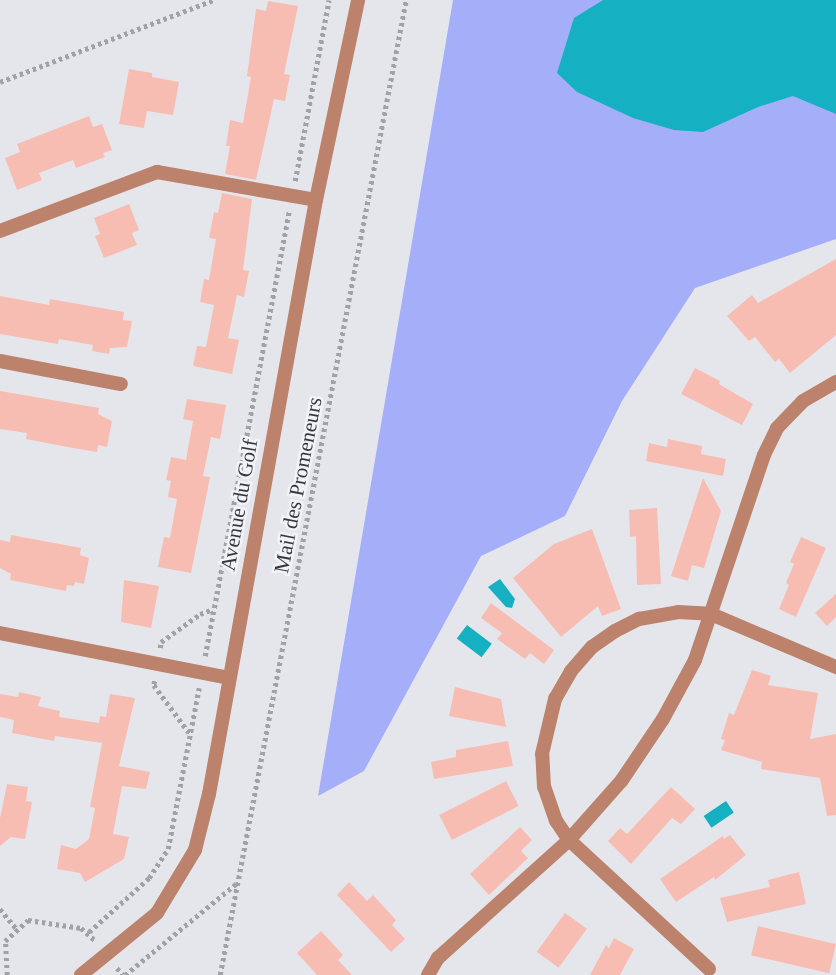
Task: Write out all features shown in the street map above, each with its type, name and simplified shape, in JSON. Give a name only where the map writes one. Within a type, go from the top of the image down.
[{"type":"street","name":"Avenue du Golf","points":[[81,975],[157,913],[195,850],[209,794],[316,200],[358,0]]},
{"type":"street","points":[[0,231],[157,172],[316,200]]},
{"type":"street","points":[[0,361],[121,384]]},
{"type":"street","points":[[428,975],[438,958],[569,840],[622,780],[663,719],[695,660],[764,455],[777,428],[803,401],[836,382]]},
{"type":"street","points":[[709,969],[569,840],[556,821],[544,786],[542,754],[555,699],[571,671],[592,647],[639,619],[678,612],[711,614],[836,667]]},
{"type":"street","points":[[0,633],[229,678]]},
{"type":"path","points":[[0,82],[214,0]]},
{"type":"path","points":[[89,932],[149,878],[168,849],[329,0]]},
{"type":"path","name":"Mail des Promeneurs","points":[[220,975],[406,0]]},
{"type":"path","points":[[125,975],[237,883]]},
{"type":"path","points":[[0,909],[17,929]]},
{"type":"path","points":[[7,975],[5,941],[28,920],[89,932],[106,955]]},
{"type":"shaded area","points":[[453,0],[836,0],[836,239],[695,288],[622,401],[565,516],[481,556],[364,771],[318,796]]},
{"type":"shaded area","points":[[603,0],[836,0],[836,114],[793,96],[758,107],[703,132],[674,130],[633,118],[577,92],[557,73],[574,18]]},
{"type":"shaded area","points":[[500,579],[515,599],[512,608],[506,607],[488,587]]},
{"type":"shaded area","points":[[467,625],[492,644],[482,657],[457,639]]},
{"type":"shaded area","points":[[726,801],[734,813],[711,828],[704,816]]},
{"type":"building","points":[[268,1],[298,6],[284,74],[290,75],[285,101],[274,99],[256,180],[225,174],[230,146],[226,146],[230,120],[243,123],[251,77],[247,76],[256,9],[266,11]]},
{"type":"building","points":[[129,69],[179,82],[173,115],[147,111],[144,128],[119,124]]},
{"type":"building","points":[[89,116],[93,127],[102,124],[112,150],[103,153],[105,157],[76,168],[73,160],[39,173],[42,180],[17,190],[5,158],[20,152],[17,144]]},
{"type":"building","points":[[222,193],[252,199],[243,270],[249,271],[244,297],[237,295],[228,338],[239,340],[232,374],[193,366],[197,346],[206,347],[214,305],[200,302],[204,279],[209,280],[216,239],[209,238],[214,212],[218,213]]},
{"type":"building","points":[[129,204],[139,230],[132,233],[137,245],[104,258],[95,236],[100,234],[94,218]]},
{"type":"building","points":[[836,259],[836,335],[790,373],[779,359],[775,362],[755,337],[749,341],[727,316],[752,295],[758,303]]},
{"type":"building","points":[[0,296],[49,305],[50,299],[124,312],[123,320],[132,321],[127,347],[110,348],[109,354],[92,351],[93,345],[59,339],[58,344],[0,334]]},
{"type":"building","points":[[695,368],[720,381],[719,384],[753,404],[742,425],[681,394]]},
{"type":"building","points":[[0,391],[99,408],[98,414],[112,421],[107,447],[98,445],[97,452],[73,448],[26,439],[27,433],[0,429]]},
{"type":"building","points":[[187,399],[226,405],[220,439],[211,437],[203,476],[210,477],[191,573],[158,567],[164,537],[170,538],[177,499],[168,497],[171,481],[166,480],[171,457],[186,460],[193,421],[183,419]]},
{"type":"building","points":[[668,439],[702,446],[701,454],[726,459],[723,476],[646,461],[649,443],[667,447]]},
{"type":"building","points":[[703,478],[721,511],[704,568],[692,565],[688,581],[671,576]]},
{"type":"building","points":[[657,508],[661,584],[637,585],[636,536],[630,537],[629,510]]},
{"type":"building","points":[[592,529],[621,609],[602,616],[598,606],[561,637],[513,578],[554,544]]},
{"type":"building","points":[[11,535],[81,548],[80,555],[89,558],[84,584],[75,582],[74,586],[67,585],[66,591],[10,580],[11,574],[0,568],[0,540],[10,542]]},
{"type":"building","points":[[801,537],[826,548],[796,617],[779,609],[794,564],[790,562]]},
{"type":"building","points":[[124,580],[159,586],[151,628],[121,622]]},
{"type":"building","points":[[836,594],[836,617],[827,626],[815,613]]},
{"type":"building","points":[[491,603],[554,650],[544,664],[530,653],[525,659],[497,639],[502,633],[481,618]]},
{"type":"building","points":[[752,670],[771,676],[768,685],[818,693],[810,739],[836,734],[836,815],[827,816],[820,778],[761,769],[762,762],[721,750],[725,740],[721,739],[729,713],[734,715]]},
{"type":"building","points":[[455,687],[501,699],[506,727],[449,716]]},
{"type":"building","points":[[19,692],[41,697],[38,706],[60,711],[59,717],[99,723],[100,716],[106,717],[110,694],[135,698],[119,766],[150,772],[146,789],[122,786],[113,834],[129,837],[124,859],[85,882],[80,873],[57,869],[61,845],[76,849],[89,839],[95,808],[90,807],[102,743],[55,736],[54,741],[12,733],[14,720],[0,717],[0,694],[18,697]]},
{"type":"building","points":[[508,741],[513,766],[434,779],[431,762],[456,757],[456,750]]},
{"type":"building","points":[[506,781],[519,806],[452,840],[439,815]]},
{"type":"building","points":[[7,784],[28,787],[26,801],[32,802],[25,839],[11,837],[0,846],[0,818]]},
{"type":"building","points":[[671,787],[695,809],[681,824],[672,818],[631,864],[608,841],[620,828],[627,834]]},
{"type":"building","points":[[520,827],[532,840],[521,851],[528,858],[489,895],[470,874]]},
{"type":"building","points":[[730,835],[746,855],[715,880],[714,877],[676,902],[660,879],[723,836],[724,839]]},
{"type":"building","points":[[799,872],[806,904],[727,922],[720,898],[770,887],[768,880]]},
{"type":"building","points":[[349,882],[367,901],[373,895],[396,920],[392,925],[405,939],[391,952],[337,895]]},
{"type":"building","points":[[565,913],[587,929],[559,968],[537,952]]},
{"type":"building","points":[[758,926],[836,944],[829,973],[751,955]]},
{"type":"building","points":[[321,931],[343,955],[338,960],[352,975],[317,975],[297,953]]},
{"type":"building","points":[[614,938],[634,949],[620,975],[590,975],[606,945],[609,948]]}]
